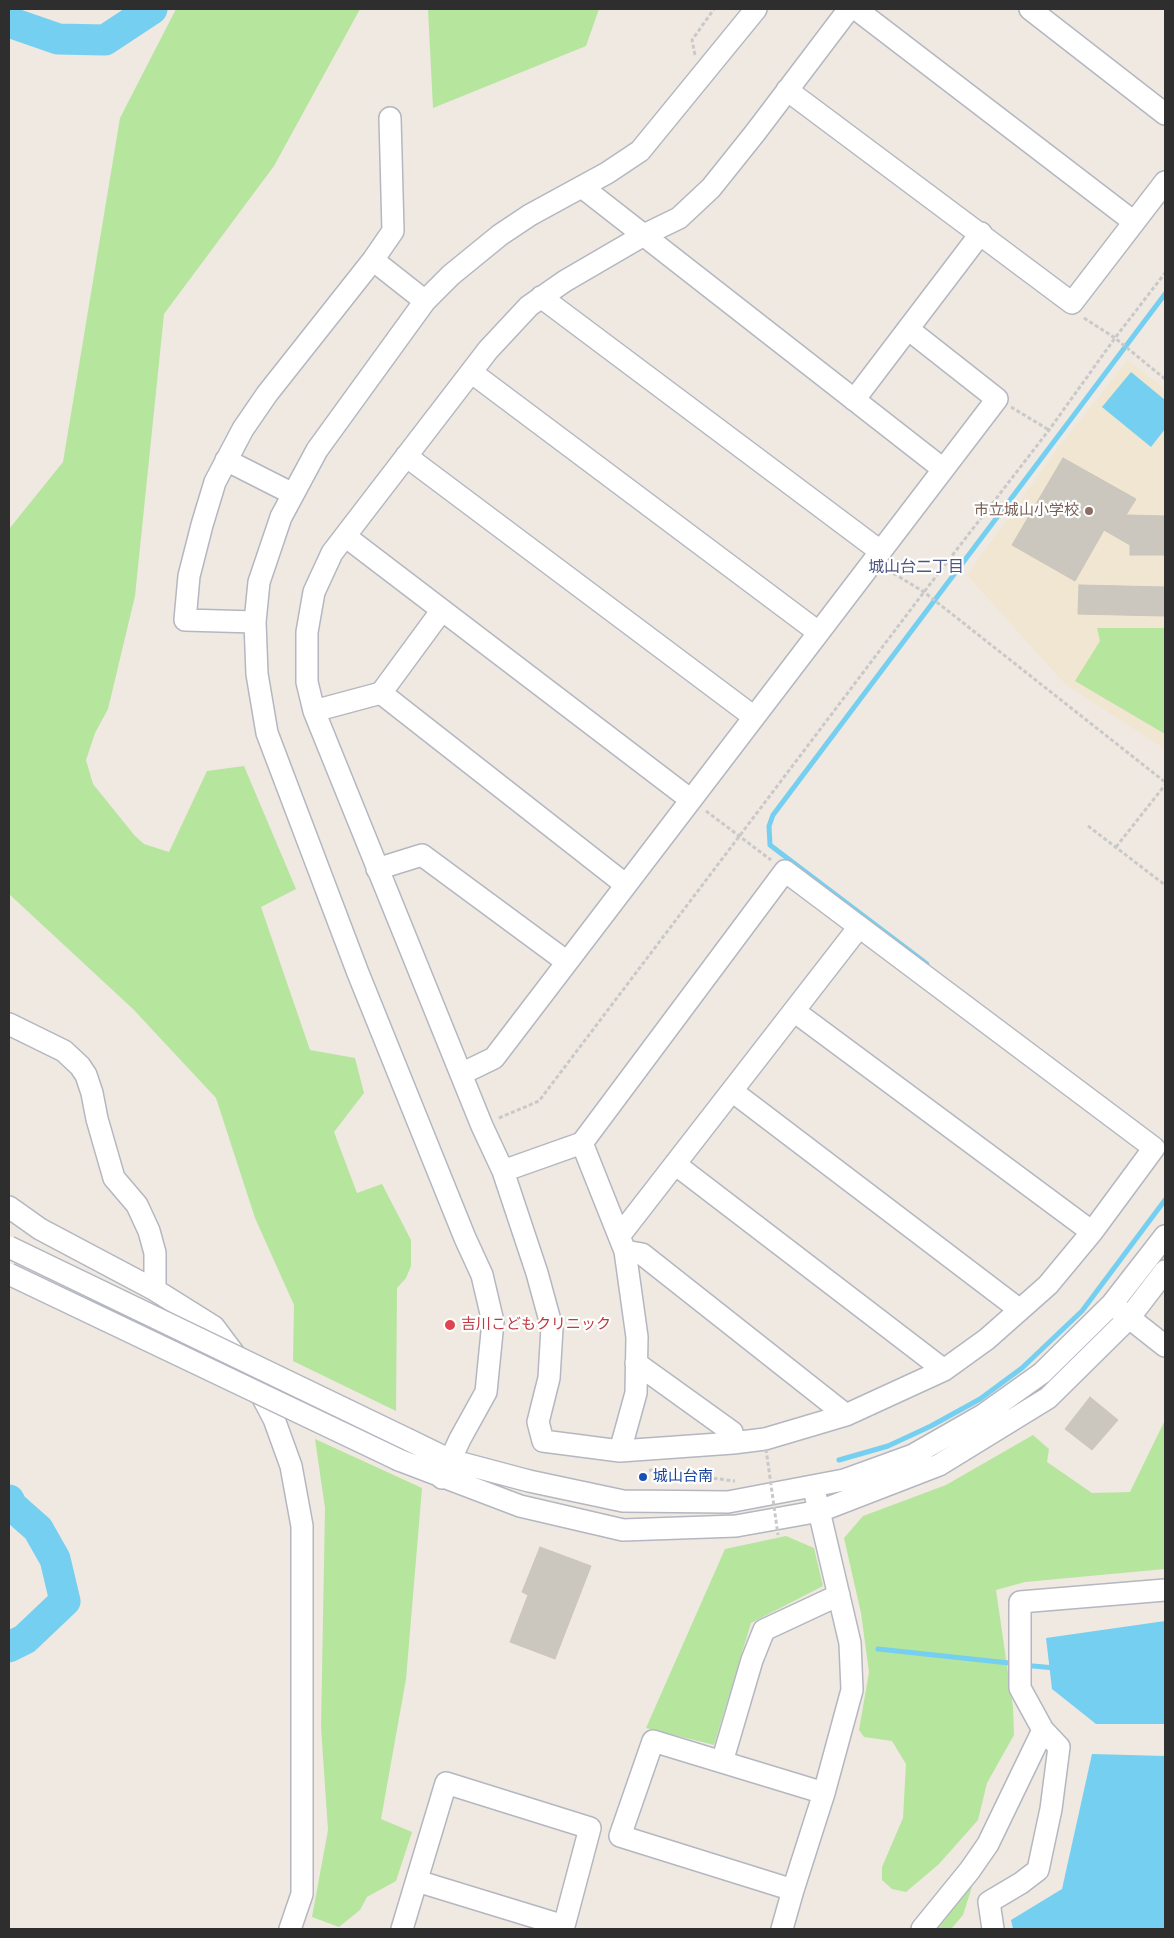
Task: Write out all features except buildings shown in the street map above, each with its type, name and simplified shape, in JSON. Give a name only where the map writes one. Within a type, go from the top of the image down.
[{"type":"street","points":[[446,1469],[486,1392],[493,1322],[482,1275],[465,1238],[358,973],[267,733],[257,674],[255,622],[259,582],[280,517],[317,450],[425,301],[451,274],[500,235],[530,215],[607,173],[640,151],[756,9]]},
{"type":"street","points":[[503,1171],[582,1143],[785,871],[1154,1148],[1092,1232],[1048,1285],[987,1339],[944,1370],[846,1416],[766,1439],[620,1451],[543,1441],[538,1422],[549,1378],[552,1328],[537,1273],[503,1171],[482,1126],[314,711],[307,682],[307,632],[314,592],[332,553],[470,372],[523,312],[565,281],[644,235],[679,218],[711,188],[849,9]]},
{"type":"street","points":[[856,9],[1134,222]]},
{"type":"street","points":[[1030,9],[1165,114]]},
{"type":"street","points":[[788,90],[1072,302],[1165,182]]},
{"type":"street","points":[[255,622],[185,620],[189,576],[214,482],[243,429],[267,394],[393,231],[390,118]]},
{"type":"street","points":[[582,187],[943,469]]},
{"type":"street","points":[[854,400],[981,233]]},
{"type":"street","points":[[372,260],[425,301]]},
{"type":"street","points":[[541,297],[877,556]]},
{"type":"street","points":[[462,1074],[494,1058],[997,399],[908,329]]},
{"type":"street","points":[[470,372],[818,632]]},
{"type":"street","points":[[406,456],[754,718]]},
{"type":"street","points":[[226,460],[293,494]]},
{"type":"street","points":[[345,536],[691,800]]},
{"type":"street","points":[[314,711],[381,693],[442,610]]},
{"type":"street","points":[[381,693],[626,885]]},
{"type":"street","points":[[377,869],[422,855],[567,962]]},
{"type":"street","points":[[622,1243],[675,1164],[859,927]]},
{"type":"street","points":[[794,1011],[1092,1232]]},
{"type":"street","points":[[9,1024],[64,1052],[80,1066],[86,1075],[114,1178],[137,1205],[149,1231],[154,1253],[155,1290]]},
{"type":"street","points":[[732,1091],[1020,1310]]},
{"type":"street","points":[[582,1143],[622,1243],[637,1337],[636,1393],[620,1451]]},
{"type":"street","points":[[675,1164],[944,1370]]},
{"type":"street","points":[[9,1207],[40,1229],[155,1290],[214,1327],[253,1378],[274,1420],[291,1466],[302,1526],[302,1894],[290,1929]]},
{"type":"street","points":[[9,1274],[399,1460],[529,1481],[623,1501],[728,1502],[844,1480],[913,1456],[983,1416],[1042,1373],[1112,1304],[1165,1236]]},
{"type":"street","points":[[622,1243],[642,1254],[846,1416]]},
{"type":"street","points":[[9,1247],[409,1440],[446,1469],[520,1506],[622,1530],[736,1526],[820,1510],[939,1465],[1048,1398],[1129,1318],[1165,1271]]},
{"type":"street","points":[[1112,1304],[1165,1346]]},
{"type":"street","points":[[636,1363],[732,1432],[733,1443]]},
{"type":"street","points":[[782,1929],[824,1793],[852,1690],[850,1643],[813,1486]]},
{"type":"street","points":[[993,1929],[989,1902],[1022,1883],[1038,1870],[1051,1808],[1060,1747],[1044,1730],[1020,1688],[1020,1602],[1165,1590]]},
{"type":"street","points":[[722,1762],[752,1660],[764,1630],[839,1595]]},
{"type":"street","points":[[922,1929],[970,1870],[988,1844],[1044,1730]]},
{"type":"street","points":[[793,1890],[620,1836],[653,1741],[824,1793]]},
{"type":"street","points":[[402,1929],[446,1783],[590,1828],[564,1926],[417,1880]]},
{"type":"path","points":[[711,66],[695,55],[692,40],[714,9]]},
{"type":"path","points":[[482,1126],[539,1101],[1049,430],[1115,338],[1165,273]]},
{"type":"path","points":[[1072,302],[1070,309],[1115,338],[1165,379]]},
{"type":"path","points":[[997,399],[1049,430]]},
{"type":"path","points":[[877,556],[1165,784],[1116,848]]},
{"type":"path","points":[[691,800],[785,871]]},
{"type":"path","points":[[1088,826],[1165,885]]},
{"type":"path","points":[[766,1449],[778,1535]]},
{"type":"path","points":[[647,1469],[739,1481]]},
{"type":"shaded area","name":"市立城山小学校","points":[[1128,360],[1165,389],[1165,749],[1065,684],[967,575],[1058,448]]},
{"type":"green space","points":[[176,9],[360,9],[274,166],[164,314],[135,596],[108,709],[95,733],[86,760],[93,784],[135,836],[144,844],[169,852],[207,771],[244,766],[296,889],[261,907],[310,1050],[355,1058],[364,1093],[334,1132],[357,1193],[382,1184],[411,1240],[411,1266],[406,1278],[397,1288],[396,1411],[293,1361],[294,1305],[255,1218],[216,1098],[133,1009],[9,894],[9,529],[63,462],[120,118]]},
{"type":"green space","points":[[428,9],[599,9],[586,46],[433,108]]},
{"type":"green space","points":[[1097,628],[1165,628],[1165,734],[1075,681],[1100,641]]},
{"type":"green space","points":[[1165,1420],[1165,1569],[1025,1582],[996,1590],[1013,1707],[1014,1735],[987,1783],[978,1820],[939,1864],[906,1892],[892,1889],[882,1880],[882,1867],[903,1818],[906,1764],[892,1741],[864,1737],[859,1730],[869,1672],[861,1613],[844,1538],[863,1516],[946,1485],[1033,1435],[1049,1449],[1047,1462],[1092,1493],[1130,1492]]},
{"type":"green space","points":[[315,1439],[422,1488],[406,1679],[381,1819],[412,1832],[396,1881],[367,1897],[360,1910],[339,1927],[312,1917],[328,1830],[321,1727],[325,1508]]},
{"type":"green space","points":[[786,1536],[814,1548],[823,1586],[751,1623],[714,1745],[646,1728],[725,1549]]},
{"type":"green space","points":[[978,1868],[963,1915],[951,1929],[929,1929]]},
{"type":"water","points":[[1131,372],[1165,400],[1165,429],[1151,447],[1102,407]]},
{"type":"water","points":[[1165,1621],[1165,1724],[1096,1724],[1052,1689],[1046,1638]]},
{"type":"water","points":[[1092,1754],[1165,1756],[1165,1929],[1013,1929],[1011,1920],[1062,1889]]},
{"type":"waterway","points":[[9,22],[58,39],[105,40],[152,9]]},
{"type":"waterway","points":[[927,964],[770,845],[769,826],[773,815],[1165,294]]},
{"type":"waterway","points":[[839,1460],[888,1446],[931,1426],[980,1399],[1022,1368],[1082,1311],[1165,1200]]},
{"type":"waterway","points":[[9,1500],[12,1506],[38,1529],[55,1559],[65,1601],[25,1639],[9,1647]]},
{"type":"waterway","points":[[878,1649],[1009,1663]]},
{"type":"waterway","points":[[1033,1666],[1055,1668]]},
{"type":"place","name":"市立城山小学校","points":[[1089,511]]},
{"type":"place","name":"吉川こどもクリニック","points":[[450,1325]]},
{"type":"place","name":"城山台南","points":[[643,1477]]},
{"type":"district","name":"城山台二丁目","points":[[916,568]]}]
